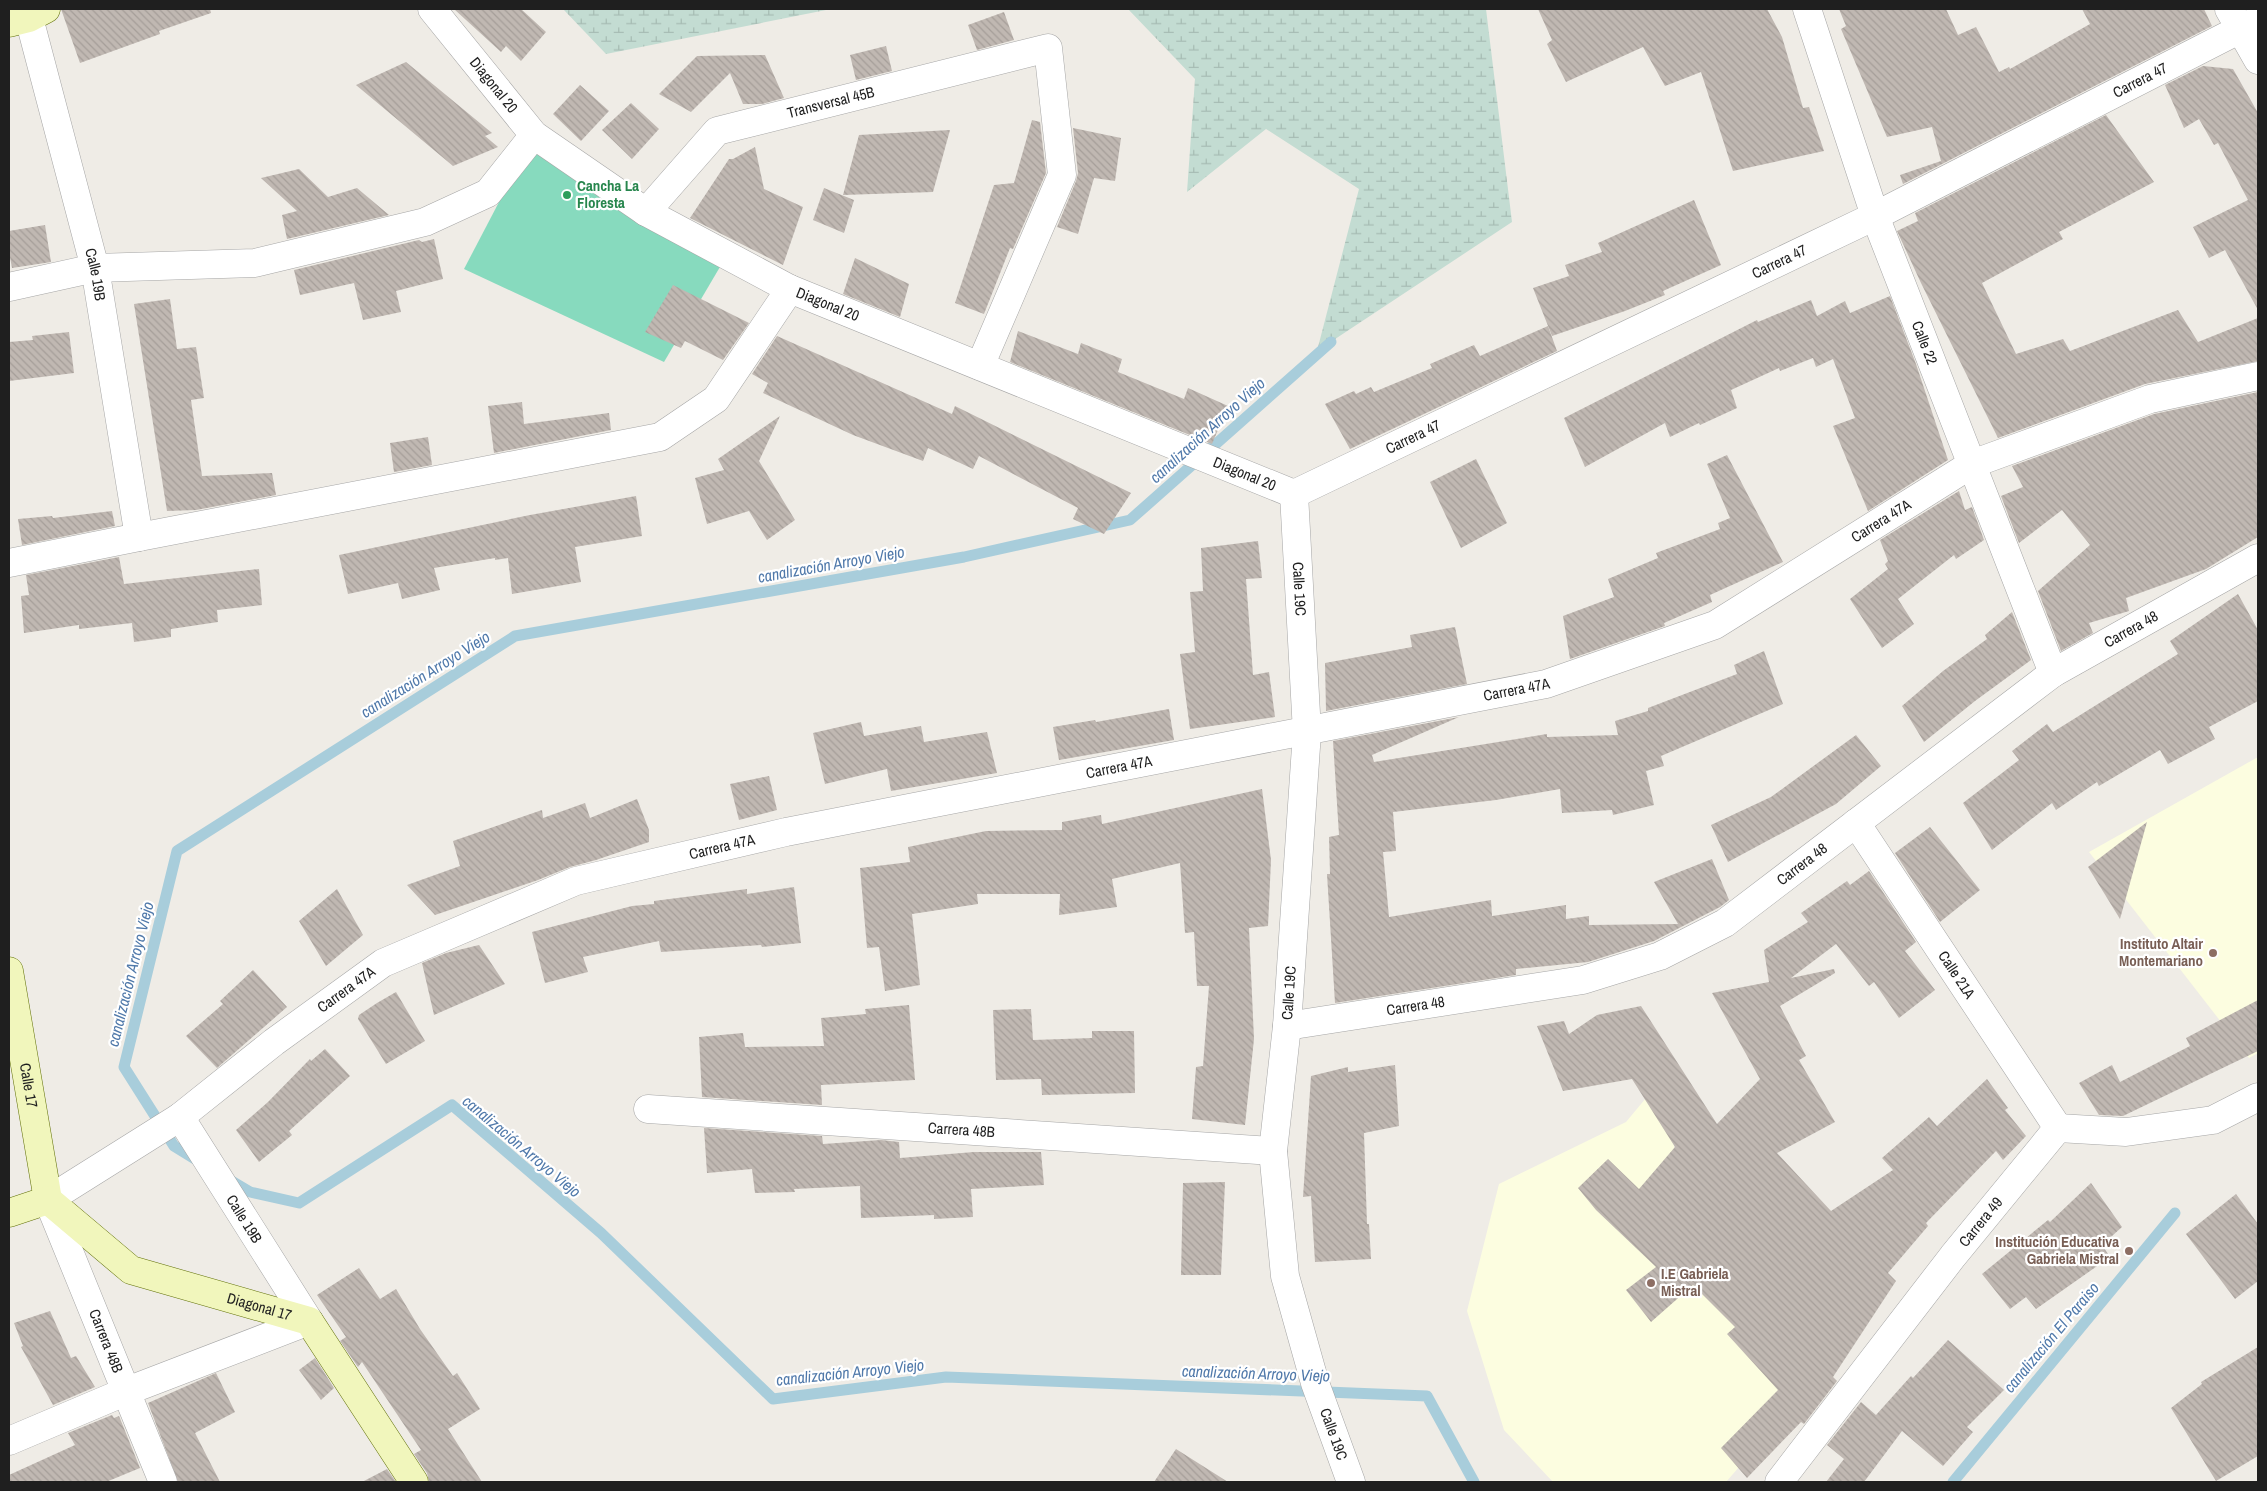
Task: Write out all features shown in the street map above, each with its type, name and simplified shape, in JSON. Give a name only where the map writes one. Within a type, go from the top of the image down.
[{"type":"street","name":"Diagonal 20","points":[[432,9],[534,135],[646,212],[790,288],[1294,494]]},
{"type":"street","name":"Calle 22","points":[[1807,9],[1875,216],[2054,673]]},
{"type":"street","name":"Calle 19B","points":[[28,17],[95,268],[139,536]]},
{"type":"street","points":[[2243,20],[2258,60]]},
{"type":"street","name":"Carrera 47","points":[[1294,494],[1875,216],[2243,20]]},
{"type":"street","name":"Transversal 45B","points":[[646,212],[717,131],[1048,48],[1062,175],[980,366]]},
{"type":"street","points":[[9,287],[95,268],[254,263],[425,222],[488,193],[534,135]]},
{"type":"street","points":[[9,563],[139,536],[660,437],[716,399],[790,288]]},
{"type":"street","name":"Carrera 47A","points":[[9,1212],[48,1200],[180,1118],[274,1042],[383,963],[576,881],[786,832],[1546,684],[1715,625],[1972,464],[2150,399],[2258,376]]},
{"type":"street","name":"Calle 19C","points":[[1294,494],[1307,732],[1287,1026],[1273,1151],[1285,1276],[1314,1383],[1351,1482]]},
{"type":"street","name":"Carrera 48","points":[[1287,1026],[1582,980],[1660,956],[1725,923],[2054,673],[2258,558]]},
{"type":"street","name":"Calle 21A","points":[[1856,823],[2058,1128]]},
{"type":"street","name":"Calle 17","points":[[9,972],[48,1200]]},
{"type":"street","points":[[2058,1128],[2126,1132],[2213,1120],[2258,1097]]},
{"type":"street","name":"Carrera 48B","points":[[648,1109],[1273,1151]]},
{"type":"street","name":"Calle 19B","points":[[180,1118],[309,1321]]},
{"type":"street","name":"Carrera 49","points":[[1779,1482],[1954,1256],[2058,1128]]},
{"type":"street","name":"Diagonal 17","points":[[48,1200],[131,1270],[309,1321],[414,1482]]},
{"type":"street","name":"Carrera 48B","points":[[48,1200],[163,1482]]},
{"type":"street","points":[[9,1441],[127,1391],[309,1321]]},
{"type":"shaded area","name":"Instituto Altair Montemariano","points":[[2258,757],[2258,1053],[2249,1058],[2089,852]]},
{"type":"shaded area","name":"I.E Gabriela Mistral","points":[[1651,1092],[1677,1129],[1669,1178],[1867,1320],[1726,1482],[1553,1482],[1504,1430],[1467,1311],[1499,1184],[1626,1122]]},
{"type":"green space","points":[[563,9],[831,9],[606,54]]},
{"type":"green space","points":[[1128,9],[1486,9],[1512,222],[1317,351],[1359,189],[1266,129],[1187,192],[1195,79]]},
{"type":"green space","name":"Cancha La Floresta","points":[[534,135],[727,255],[664,362],[464,269]]},
{"type":"building","points":[[61,9],[210,9],[211,13],[159,31],[160,34],[80,63]]},
{"type":"building","points":[[454,9],[521,9],[546,32],[521,61],[506,46],[501,52]]},
{"type":"building","points":[[1538,9],[1767,9],[1782,37],[1803,108],[1809,107],[1824,151],[1733,171],[1701,72],[1665,86],[1643,47],[1566,82],[1547,44],[1552,40]]},
{"type":"building","points":[[1839,9],[1946,9],[1958,35],[1976,27],[1999,72],[2009,67],[2010,69],[2090,24],[2082,9],[2204,9],[2212,26],[1903,184],[1900,175],[1941,161],[1932,127],[1887,137],[1841,29],[1846,26]]},
{"type":"building","points":[[1004,12],[1014,40],[977,50],[968,25]]},
{"type":"building","points":[[886,46],[892,71],[856,80],[850,55]]},
{"type":"building","points":[[765,55],[784,98],[762,104],[743,104],[730,73],[691,112],[659,94],[697,56]]},
{"type":"building","points":[[406,62],[492,133],[485,136],[498,147],[453,166],[356,85]]},
{"type":"building","points":[[2203,66],[2233,69],[2258,113],[2258,310],[2225,250],[2209,258],[2193,227],[2248,200],[2218,143],[2214,145],[2199,119],[2184,128],[2165,85]]},
{"type":"building","points":[[580,85],[609,111],[581,141],[553,114]]},
{"type":"building","points":[[631,103],[659,129],[632,159],[602,130]]},
{"type":"building","points":[[2106,115],[2154,182],[2059,232],[2063,239],[1982,283],[2016,354],[2063,339],[2070,351],[2178,310],[2198,342],[2258,318],[2258,361],[2145,384],[1998,438],[1897,231],[1918,221],[1915,213]]},
{"type":"building","points":[[1032,120],[1040,122],[1046,173],[1013,249],[1010,248],[984,314],[955,303],[994,185],[1014,183]]},
{"type":"building","points":[[1073,128],[1121,138],[1115,181],[1094,178],[1078,234],[1057,227],[1078,173]]},
{"type":"building","points":[[950,130],[933,192],[843,195],[859,135]]},
{"type":"building","points":[[755,147],[764,189],[803,207],[783,265],[690,218],[729,159],[733,159]]},
{"type":"building","points":[[299,169],[328,197],[357,188],[389,215],[287,239],[282,215],[297,211],[261,178]]},
{"type":"building","points":[[824,188],[854,200],[844,233],[813,220]]},
{"type":"building","points":[[1694,200],[1721,265],[1663,291],[1665,295],[1552,336],[1533,288],[1569,276],[1565,265],[1602,252],[1598,243]]},
{"type":"building","points":[[45,225],[51,262],[12,268],[9,252],[9,231]]},
{"type":"building","points":[[434,239],[443,279],[396,291],[401,312],[363,320],[354,283],[300,295],[294,270],[419,240],[422,242]]},
{"type":"building","points":[[855,258],[909,284],[900,317],[843,294]]},
{"type":"building","points":[[673,285],[749,323],[723,360],[685,341],[681,348],[645,332]]},
{"type":"building","points":[[1890,296],[1916,364],[1948,460],[1868,511],[1833,426],[1855,418],[1833,359],[1816,367],[1813,358],[1780,371],[1779,368],[1731,390],[1737,408],[1670,437],[1665,423],[1585,467],[1564,418],[1757,320],[1758,322],[1811,300],[1817,316],[1845,301],[1850,313]]},
{"type":"building","points":[[170,299],[177,349],[196,347],[204,398],[191,400],[202,476],[272,473],[276,495],[196,510],[167,511],[134,304]]},
{"type":"building","points":[[1548,326],[1557,351],[1350,449],[1325,404],[1354,391],[1356,394],[1371,387],[1374,392],[1432,368],[1430,364],[1474,345],[1480,356]]},
{"type":"building","points":[[1018,331],[1078,354],[1081,343],[1122,359],[1118,372],[1184,399],[1188,388],[1228,406],[1212,444],[1010,362]]},
{"type":"building","points":[[69,332],[74,373],[9,381],[9,342],[33,340],[32,336]]},
{"type":"building","points":[[777,336],[952,414],[955,406],[1131,493],[1104,534],[1073,519],[1078,508],[979,456],[973,469],[928,448],[923,461],[853,435],[763,393],[768,383],[752,374]]},
{"type":"building","points":[[2258,392],[2258,537],[2206,569],[2126,598],[2129,611],[2089,623],[2093,633],[2061,651],[2038,591],[2090,545],[2062,510],[2019,543],[2001,496],[2023,487],[2012,466],[2154,414]]},
{"type":"building","points":[[522,402],[524,424],[609,413],[611,430],[494,453],[488,406]]},
{"type":"building","points":[[780,416],[759,461],[795,520],[767,540],[749,511],[707,524],[695,478],[724,470],[718,459]]},
{"type":"building","points":[[428,437],[432,465],[394,472],[390,443]]},
{"type":"building","points":[[1727,455],[1783,562],[1710,595],[1712,602],[1664,623],[1665,626],[1570,659],[1563,616],[1614,597],[1608,579],[1658,558],[1656,553],[1720,529],[1718,523],[1730,518],[1707,464]]},
{"type":"building","points":[[1476,459],[1507,523],[1461,548],[1430,482]]},
{"type":"building","points":[[1959,491],[1965,510],[1972,507],[1984,540],[1956,559],[1954,555],[1898,599],[1914,624],[1882,648],[1850,599],[1888,569],[1885,564],[1888,561],[1880,540]]},
{"type":"building","points":[[636,496],[642,536],[575,547],[581,582],[512,594],[508,558],[495,560],[495,558],[434,568],[440,590],[402,599],[398,583],[348,594],[339,555],[530,515]]},
{"type":"building","points":[[112,511],[115,526],[22,545],[18,519],[52,516],[53,518]]},
{"type":"building","points":[[1258,541],[1262,578],[1246,579],[1253,675],[1269,672],[1275,717],[1190,729],[1180,654],[1195,652],[1190,592],[1203,591],[1201,548]]},
{"type":"building","points":[[119,557],[124,584],[259,569],[262,605],[217,610],[218,622],[171,629],[171,637],[134,642],[132,623],[79,629],[79,625],[24,633],[21,596],[29,595],[26,575]]},
{"type":"building","points":[[2238,594],[2258,630],[2258,701],[2209,727],[2215,739],[2168,764],[2160,750],[2099,786],[2097,782],[2056,810],[2052,803],[1992,850],[1963,803],[2019,760],[2012,751],[2047,724],[2053,732],[2178,654],[2170,641]]},
{"type":"building","points":[[2012,612],[2031,660],[1975,701],[1924,742],[1902,706],[1943,671],[1987,639],[1985,635]]},
{"type":"building","points":[[1455,627],[1467,684],[1326,711],[1325,663],[1412,647],[1410,635]]},
{"type":"building","points":[[1764,651],[1783,704],[1661,756],[1664,766],[1646,771],[1654,805],[1613,815],[1612,810],[1562,813],[1560,789],[1496,800],[1393,812],[1396,851],[1383,852],[1389,917],[1491,900],[1492,916],[1566,905],[1566,919],[1589,916],[1589,925],[1678,924],[1654,882],[1712,859],[1729,900],[1720,907],[1654,941],[1588,962],[1516,969],[1516,975],[1335,1003],[1327,874],[1330,874],[1329,837],[1339,835],[1333,741],[1459,717],[1372,755],[1374,762],[1547,734],[1547,737],[1618,735],[1615,721],[1648,711],[1648,708],[1737,674],[1734,665]]},
{"type":"building","points":[[1169,709],[1174,740],[1059,760],[1053,727],[1095,720],[1096,722]]},
{"type":"building","points":[[861,722],[864,736],[921,726],[924,742],[987,732],[997,773],[891,791],[887,769],[825,784],[813,733]]},
{"type":"building","points":[[1856,735],[1881,766],[1836,804],[1728,862],[1711,825],[1771,797]]},
{"type":"building","points":[[769,776],[777,810],[739,820],[730,784]]},
{"type":"building","points":[[1262,789],[1271,860],[1268,926],[1249,928],[1254,1039],[1245,1125],[1192,1119],[1196,1067],[1203,1066],[1209,986],[1197,986],[1194,932],[1185,933],[1180,863],[1112,879],[1117,907],[1059,915],[1060,894],[977,894],[978,904],[912,914],[920,985],[885,991],[879,947],[867,948],[860,868],[910,862],[908,847],[986,831],[1062,830],[1062,822],[1101,815],[1102,824]]},
{"type":"building","points":[[637,799],[649,830],[649,842],[570,867],[538,880],[435,915],[407,885],[460,866],[453,841],[542,810],[543,818],[585,803],[590,818]]},
{"type":"building","points":[[2147,822],[2120,919],[2088,867]]},
{"type":"building","points":[[1930,827],[1980,890],[1940,922],[1895,853]]},
{"type":"building","points":[[1869,871],[1916,942],[1905,951],[1935,990],[1899,1018],[1874,982],[1869,986],[1836,944],[1791,978],[1834,969],[1835,973],[1780,1006],[1806,1056],[1799,1060],[1835,1122],[1777,1153],[1831,1211],[1893,1170],[1882,1158],[1929,1117],[1937,1126],[1987,1079],[2008,1108],[2005,1110],[2026,1136],[2003,1160],[1996,1151],[1926,1223],[1928,1226],[1888,1273],[1896,1281],[1833,1377],[1837,1381],[1804,1424],[1801,1422],[1747,1478],[1721,1448],[1778,1390],[1727,1334],[1735,1327],[1693,1285],[1651,1322],[1626,1290],[1656,1267],[1596,1210],[1578,1188],[1608,1159],[1639,1189],[1675,1147],[1632,1079],[1563,1091],[1537,1026],[1564,1021],[1569,1034],[1597,1015],[1641,1006],[1717,1124],[1760,1079],[1712,993],[1769,982],[1764,950],[1808,922],[1801,913],[1847,881],[1850,885]]},
{"type":"building","points":[[794,887],[801,943],[661,952],[659,941],[583,957],[588,972],[545,983],[532,932],[632,906],[654,904],[654,901],[747,889],[747,894]]},
{"type":"building","points":[[337,889],[363,935],[326,966],[299,921]]},
{"type":"building","points":[[479,945],[505,984],[434,1015],[422,963],[446,953]]},
{"type":"building","points":[[253,970],[287,1007],[217,1068],[186,1036],[223,1004],[220,1001]]},
{"type":"building","points":[[396,992],[425,1041],[386,1064],[358,1019],[359,1015]]},
{"type":"building","points":[[2258,1000],[2258,1051],[2123,1116],[2099,1115],[2079,1083],[2112,1065],[2120,1082],[2190,1046],[2186,1038]]},
{"type":"building","points":[[909,1005],[915,1080],[821,1085],[822,1105],[702,1097],[699,1037],[743,1033],[745,1047],[824,1046],[821,1018],[866,1014],[865,1009]]},
{"type":"building","points":[[1031,1009],[1033,1040],[1092,1038],[1092,1031],[1134,1031],[1135,1093],[1042,1095],[1041,1079],[996,1080],[993,1010]]},
{"type":"building","points":[[325,1049],[350,1076],[289,1131],[292,1135],[259,1162],[236,1130],[268,1102],[310,1059],[311,1061]]},
{"type":"building","points":[[1395,1065],[1399,1126],[1364,1133],[1367,1224],[1369,1224],[1371,1259],[1315,1262],[1311,1196],[1303,1197],[1311,1076],[1348,1067],[1348,1072]]},
{"type":"building","points":[[704,1128],[822,1136],[823,1144],[881,1140],[899,1142],[900,1158],[974,1152],[1041,1152],[1044,1185],[971,1189],[973,1217],[934,1219],[934,1215],[861,1218],[860,1186],[794,1189],[795,1192],[755,1193],[752,1169],[707,1173]]},
{"type":"building","points":[[1225,1182],[1221,1275],[1181,1275],[1183,1183]]},
{"type":"building","points":[[2091,1183],[2122,1227],[2102,1245],[2110,1257],[2036,1309],[2026,1297],[2010,1309],[1982,1274],[2048,1220],[2050,1222]]},
{"type":"building","points":[[2236,1194],[2258,1224],[2258,1281],[2235,1299],[2186,1234]]},
{"type":"building","points":[[359,1268],[380,1299],[396,1289],[420,1329],[453,1376],[457,1373],[480,1409],[448,1429],[482,1482],[429,1482],[427,1473],[414,1454],[421,1450],[362,1362],[358,1367],[340,1341],[346,1337],[317,1295]]},
{"type":"building","points":[[50,1311],[71,1358],[76,1356],[95,1387],[53,1405],[21,1347],[23,1346],[14,1323]]},
{"type":"building","points":[[1948,1340],[2004,1390],[1967,1427],[1973,1432],[1943,1466],[1902,1431],[1864,1482],[1826,1482],[1844,1459],[1827,1445],[1861,1402],[1876,1415],[1911,1376],[1913,1378]]},
{"type":"building","points":[[2258,1347],[2258,1456],[2216,1481],[2171,1408],[2202,1384],[2201,1382]]},
{"type":"building","points":[[315,1358],[334,1388],[321,1400],[299,1370]]},
{"type":"building","points":[[216,1373],[235,1412],[195,1433],[220,1482],[178,1482],[148,1403]]},
{"type":"building","points":[[112,1415],[114,1418],[119,1416],[140,1468],[106,1482],[9,1482],[9,1475],[75,1445],[68,1433]]},
{"type":"building","points":[[1176,1449],[1228,1482],[1154,1482]]},
{"type":"building","points":[[387,1469],[396,1482],[362,1482]]},
{"type":"waterway","name":"canalización Arroyo Viejo","points":[[200,1162],[174,1146],[124,1067],[177,851],[515,636],[964,557],[1130,520],[1331,342]]},
{"type":"waterway","name":"canalización Arroyo Viejo","points":[[228,1179],[250,1192],[299,1203],[452,1105],[601,1233],[773,1399],[946,1377],[1427,1396],[1474,1482]]},
{"type":"waterway","name":"canalización El Paraiso","points":[[1953,1482],[2175,1213]]},
{"type":"place","name":"Cancha La Floresta","points":[[567,195]]},
{"type":"place","name":"Instituto Altair Montemariano","points":[[2213,953]]},
{"type":"place","name":"Institución Educativa Gabriela Mistral","points":[[2129,1251]]},
{"type":"place","name":"I.E Gabriela Mistral","points":[[1651,1283]]}]
